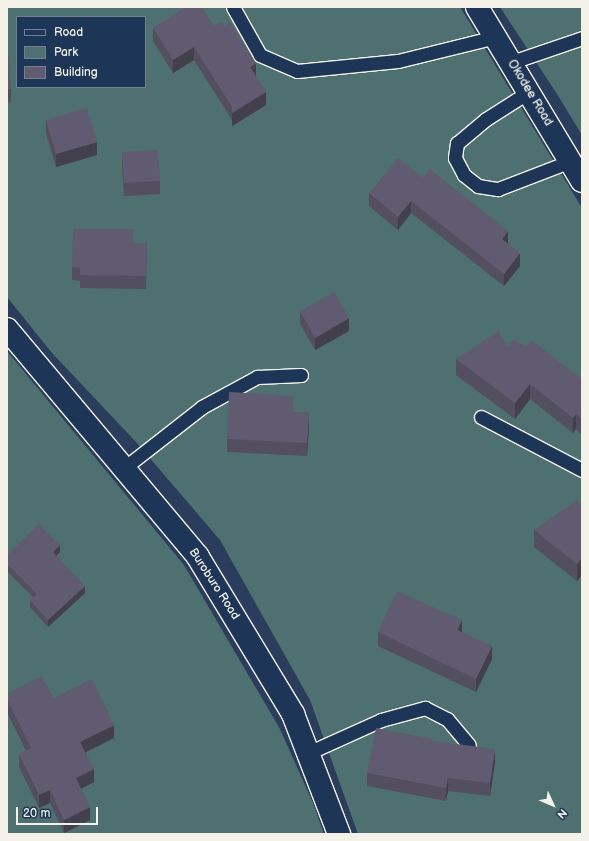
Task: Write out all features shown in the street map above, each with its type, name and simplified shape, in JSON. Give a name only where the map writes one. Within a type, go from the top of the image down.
[{"type":"street","name":"Okodee Road","points":[[478,7],[530,91],[582,180]]},
{"type":"street","name":"Buroburo Road","points":[[7,329],[198,557],[294,714],[339,834]]},
{"type":"lane","points":[[233,7],[260,55],[297,71],[398,61],[496,37]]},
{"type":"lane","points":[[512,62],[582,38]]},
{"type":"lane","points":[[530,91],[486,119],[456,143],[455,158],[464,175],[478,186],[498,189],[571,161]]},
{"type":"lane","points":[[124,468],[202,407],[258,377],[301,375]]},
{"type":"lane","points":[[481,417],[582,470]]},
{"type":"lane","points":[[308,753],[381,720],[425,708],[447,719],[469,744]]},
{"type":"green space","points":[[7,7],[460,7],[582,208],[582,834],[358,834],[310,700],[220,540],[136,442],[52,353],[7,297]]},
{"type":"green space","points":[[500,7],[582,7],[582,135],[557,94]]},
{"type":"green space","points":[[7,351],[184,565],[280,729],[313,803],[324,834],[7,834]]},
{"type":"building","points":[[186,7],[202,7],[214,26],[222,22],[224,26],[230,22],[256,63],[250,67],[266,92],[232,113],[232,107],[194,47],[173,60],[153,28]]},
{"type":"building","points":[[7,56],[9,56],[11,89],[7,89]]},
{"type":"building","points":[[87,108],[97,142],[56,154],[46,120]]},
{"type":"building","points":[[158,150],[160,181],[124,183],[122,152]]},
{"type":"building","points":[[398,158],[423,178],[430,169],[508,231],[502,239],[520,253],[504,274],[411,201],[398,217],[369,193]]},
{"type":"building","points":[[73,229],[133,229],[133,243],[147,243],[146,276],[80,275],[80,268],[72,267]]},
{"type":"building","points":[[334,292],[349,318],[315,338],[300,311]]},
{"type":"building","points":[[498,331],[508,347],[514,339],[526,347],[531,340],[582,379],[582,419],[576,414],[573,418],[530,384],[515,403],[456,359]]},
{"type":"building","points":[[229,392],[293,396],[293,412],[309,412],[307,443],[227,439]]},
{"type":"building","points":[[577,500],[582,507],[582,558],[577,564],[534,530]]},
{"type":"building","points":[[39,524],[60,545],[53,552],[85,586],[48,620],[30,600],[37,594],[7,564],[7,555]]},
{"type":"building","points":[[397,591],[462,620],[457,630],[492,646],[476,679],[378,632]]},
{"type":"building","points":[[42,676],[53,698],[92,679],[114,725],[80,742],[94,769],[76,778],[90,807],[64,820],[50,790],[39,795],[19,754],[31,748],[7,699],[7,694]]},
{"type":"building","points":[[376,728],[433,739],[433,741],[495,749],[490,783],[448,778],[446,788],[367,773]]}]
